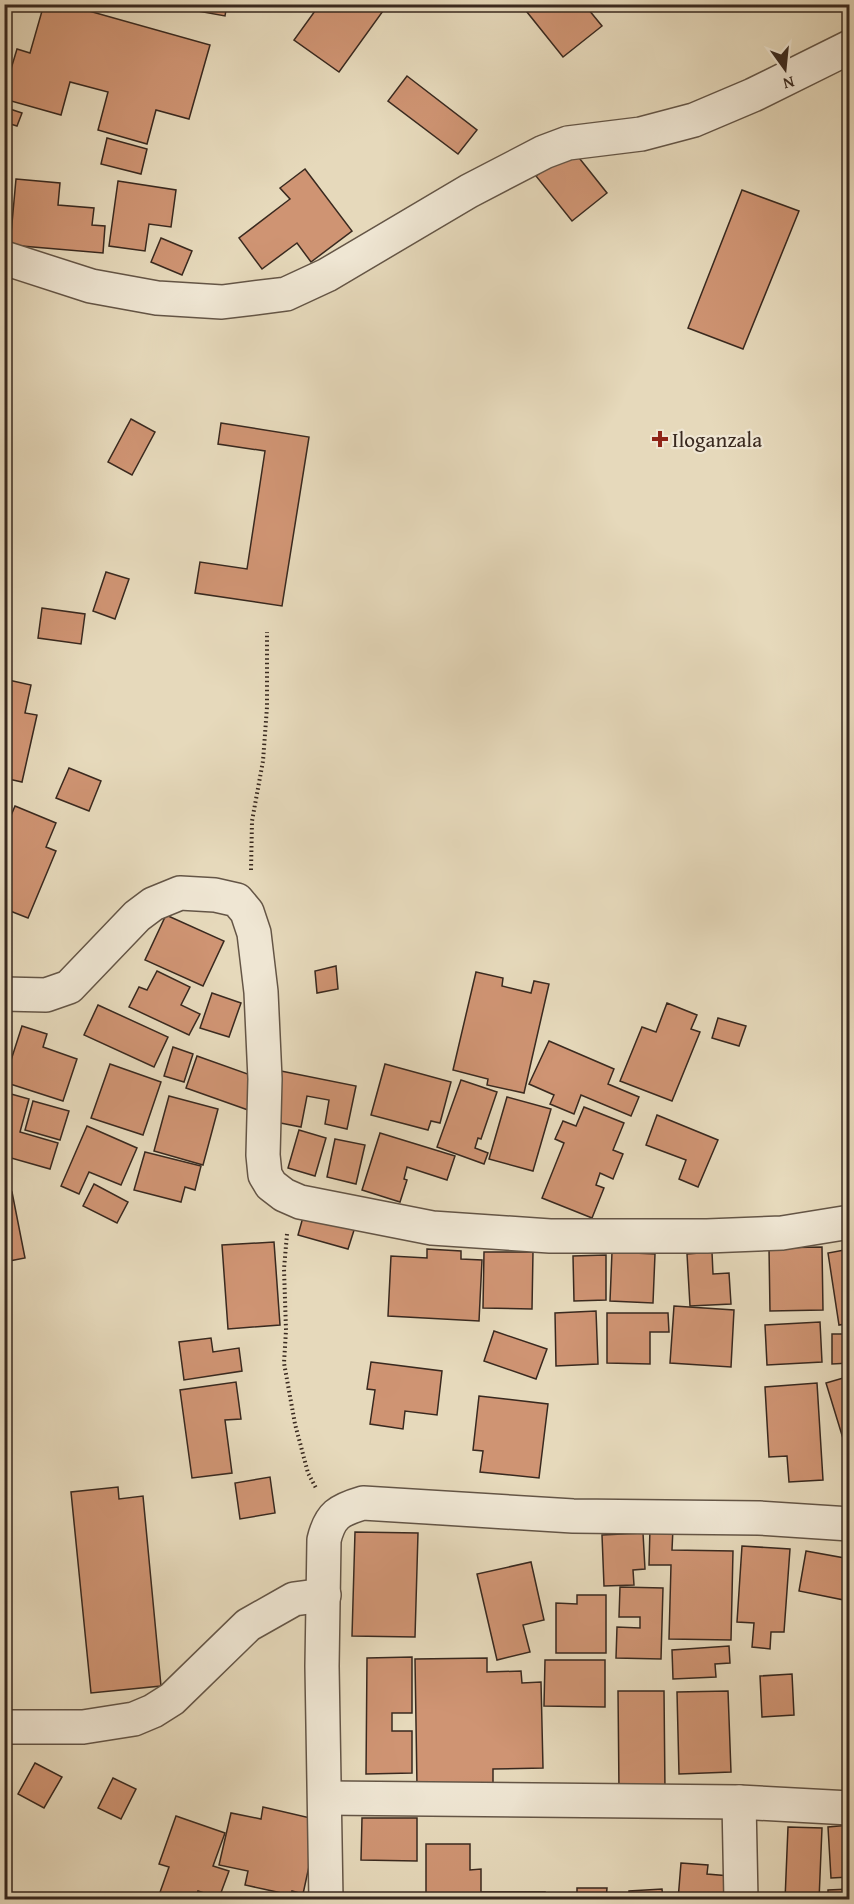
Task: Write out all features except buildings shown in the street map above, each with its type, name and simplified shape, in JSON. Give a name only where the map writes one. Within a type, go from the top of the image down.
[{"type":"street","points":[[4,258],[91,286],[157,298],[222,302],[286,294],[327,275],[469,191],[544,152],[568,142],[640,134],[694,120],[753,95],[849,47]]},
{"type":"street","points":[[4,994],[46,995],[69,987],[137,916],[153,904],[180,893],[215,895],[237,900],[247,912],[255,933],[261,992],[265,1078],[263,1155],[265,1174],[270,1185],[284,1195],[300,1202],[432,1228],[550,1236],[707,1236],[782,1233],[849,1222]]},
{"type":"street","points":[[326,1899],[322,1666],[324,1540],[327,1527],[336,1513],[363,1503],[573,1516],[759,1518],[849,1524]]},
{"type":"street","points":[[4,1727],[82,1727],[134,1719],[172,1699],[248,1625],[294,1599],[324,1595]]},
{"type":"street","points":[[325,1798],[739,1802],[849,1808]]},
{"type":"street","points":[[739,1802],[741,1899]]},
{"type":"path","points":[[247,912],[252,863],[252,821],[263,761],[267,707],[267,632]]},
{"type":"path","points":[[300,1202],[288,1215],[284,1269],[286,1330],[284,1363],[295,1424],[308,1473],[319,1493],[336,1513]]},
{"type":"place","name":"Iloganzala","points":[[660,439]]}]
